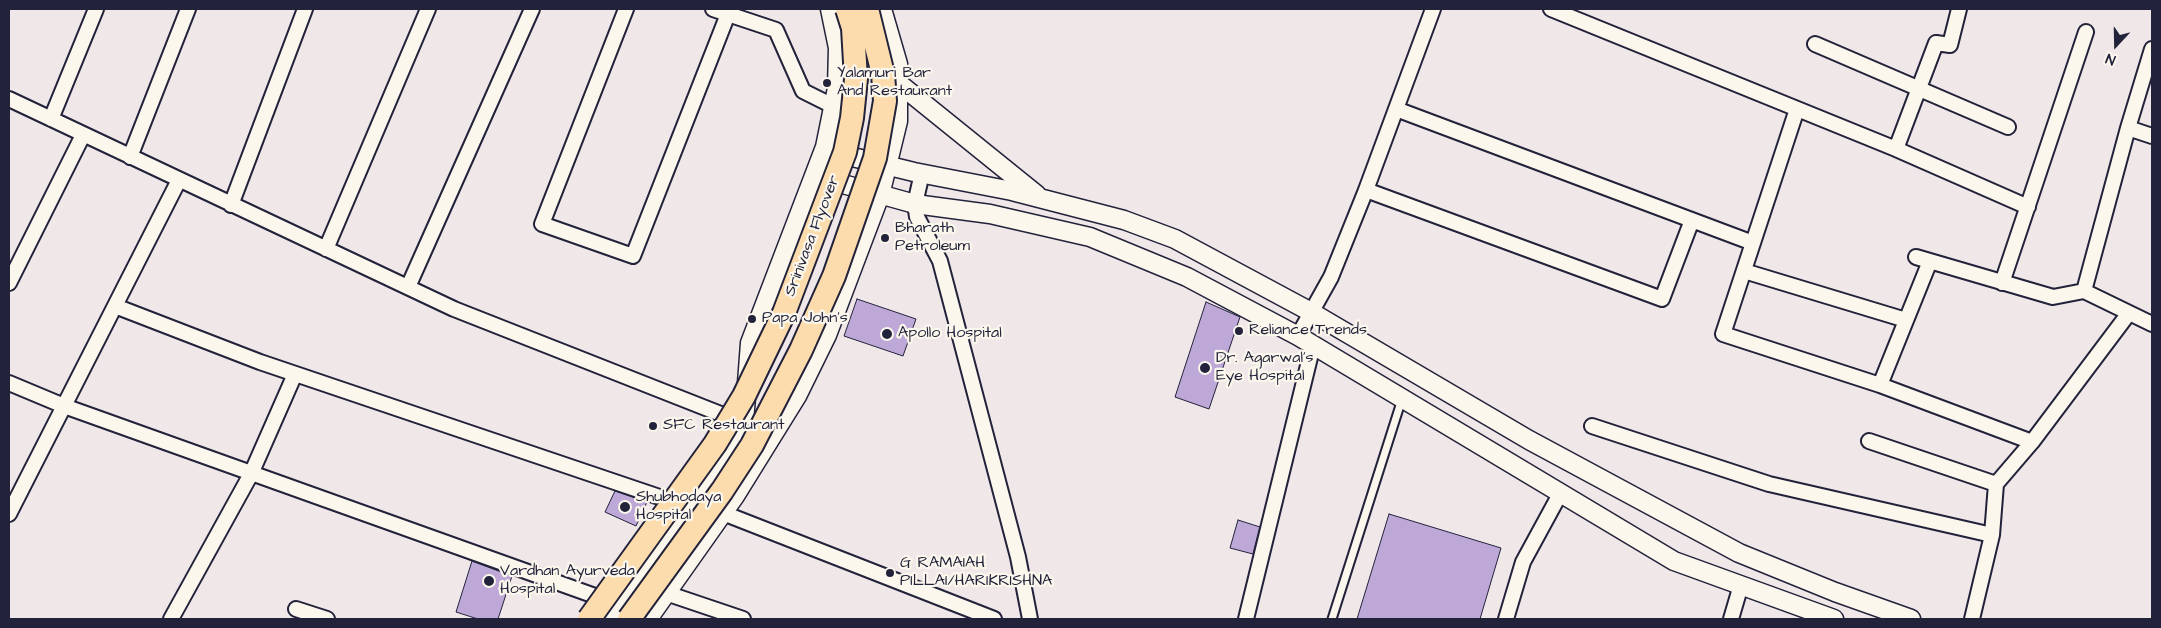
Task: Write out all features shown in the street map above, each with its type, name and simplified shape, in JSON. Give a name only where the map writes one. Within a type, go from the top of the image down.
[{"type":"main road","name":"Srinivasa Flyover","points":[[589,619],[715,444],[744,396],[784,313],[845,152],[852,118],[856,79],[853,28],[847,9]]},
{"type":"main road","name":"Srinivasa Flyover","points":[[624,612],[722,491],[752,445],[800,350],[834,276],[875,158],[885,101],[883,74],[866,9]]},
{"type":"street","points":[[51,120],[96,9]]},
{"type":"street","points":[[130,157],[188,9]]},
{"type":"street","points":[[231,204],[305,9]]},
{"type":"street","points":[[326,249],[428,9]]},
{"type":"street","points":[[408,288],[532,9]]},
{"type":"street","points":[[626,9],[542,224],[633,256],[728,14]]},
{"type":"street","points":[[712,9],[776,30],[803,91],[833,106]]},
{"type":"street","points":[[608,619],[624,612],[688,507],[731,446],[744,423],[750,343],[824,150],[837,88],[838,48],[830,9]]},
{"type":"street","points":[[648,619],[723,513],[798,396],[827,335],[880,195],[898,121],[898,64],[882,9]]},
{"type":"street","points":[[1246,619],[1311,312],[1331,277],[1366,190],[1433,9]]},
{"type":"street","points":[[1551,9],[1896,148],[2028,207]]},
{"type":"street","points":[[1896,148],[1936,43],[1950,45],[1959,9]]},
{"type":"street","points":[[2002,283],[2086,32]]},
{"type":"street","points":[[1815,44],[2008,128]]},
{"type":"street","points":[[2084,291],[2128,128],[2152,49]]},
{"type":"street","points":[[898,82],[1042,199]]},
{"type":"street","points":[[9,99],[454,309],[744,423]]},
{"type":"street","points":[[1396,109],[1753,243]]},
{"type":"street","points":[[1797,109],[1723,334],[1880,385],[2032,442]]},
{"type":"street","points":[[2128,128],[2152,136]]},
{"type":"street","points":[[9,283],[84,135]]},
{"type":"street","points":[[824,150],[1042,199],[1124,220],[1175,239],[1311,312],[1529,440],[1739,553],[1835,592],[1911,619]]},
{"type":"street","points":[[922,173],[915,204],[917,217],[940,261],[1018,557],[1030,619]]},
{"type":"street","points":[[814,176],[915,204],[990,214],[1090,237],[1187,277],[1306,341],[1674,561],[1834,619]]},
{"type":"street","points":[[9,514],[179,180]]},
{"type":"street","points":[[1366,190],[1662,299],[1692,220]]},
{"type":"street","points":[[1916,257],[2054,297],[2084,291],[2152,324]]},
{"type":"street","points":[[1880,385],[1930,262]]},
{"type":"street","points":[[1744,271],[1906,320]]},
{"type":"street","points":[[115,306],[295,374],[688,507]]},
{"type":"street","points":[[1972,619],[1992,535],[1996,484],[2032,442],[2129,313]]},
{"type":"street","points":[[171,619],[251,474],[295,374]]},
{"type":"street","points":[[9,382],[64,406],[624,612]]},
{"type":"street","points":[[1592,426],[1769,484],[1992,535]]},
{"type":"street","points":[[1869,441],[1996,484]]},
{"type":"street","points":[[1506,619],[1523,562],[1560,494]]},
{"type":"street","points":[[723,513],[994,619]]},
{"type":"street","points":[[1731,619],[1740,585]]},
{"type":"street","points":[[666,593],[743,619]]},
{"type":"street","points":[[296,609],[327,619]]},
{"type":"lane","points":[[1332,619],[1402,399]]},
{"type":"building","points":[[857,299],[916,319],[903,356],[844,336]]},
{"type":"building","points":[[1206,302],[1240,317],[1209,409],[1175,397]]},
{"type":"building","points":[[615,491],[647,502],[636,526],[605,512]]},
{"type":"building","points":[[1389,514],[1501,548],[1480,619],[1357,619]]},
{"type":"building","points":[[1238,520],[1260,527],[1253,554],[1230,548]]},
{"type":"building","points":[[472,561],[512,576],[498,619],[478,619],[456,612]]},
{"type":"place","name":"Yalamuri Bar And Restaurant","points":[[827,83]]},
{"type":"place","name":"Bharath Petroleum","points":[[885,238]]},
{"type":"place","name":"Papa John's","points":[[752,319]]},
{"type":"place","name":"Reliance Trends","points":[[1239,331]]},
{"type":"place","name":"Apollo Hospital","points":[[887,334]]},
{"type":"place","name":"Dr. Agarwal's Eye Hospital","points":[[1205,368]]},
{"type":"place","name":"SFC Restaurant","points":[[653,426]]},
{"type":"place","name":"Shubhodaya Hospital","points":[[625,507]]},
{"type":"place","name":"G RAMAIAH PILLAI/HARIKRISHNA","points":[[890,573]]},
{"type":"place","name":"Vardhan Ayurveda Hospital","points":[[489,581]]}]
